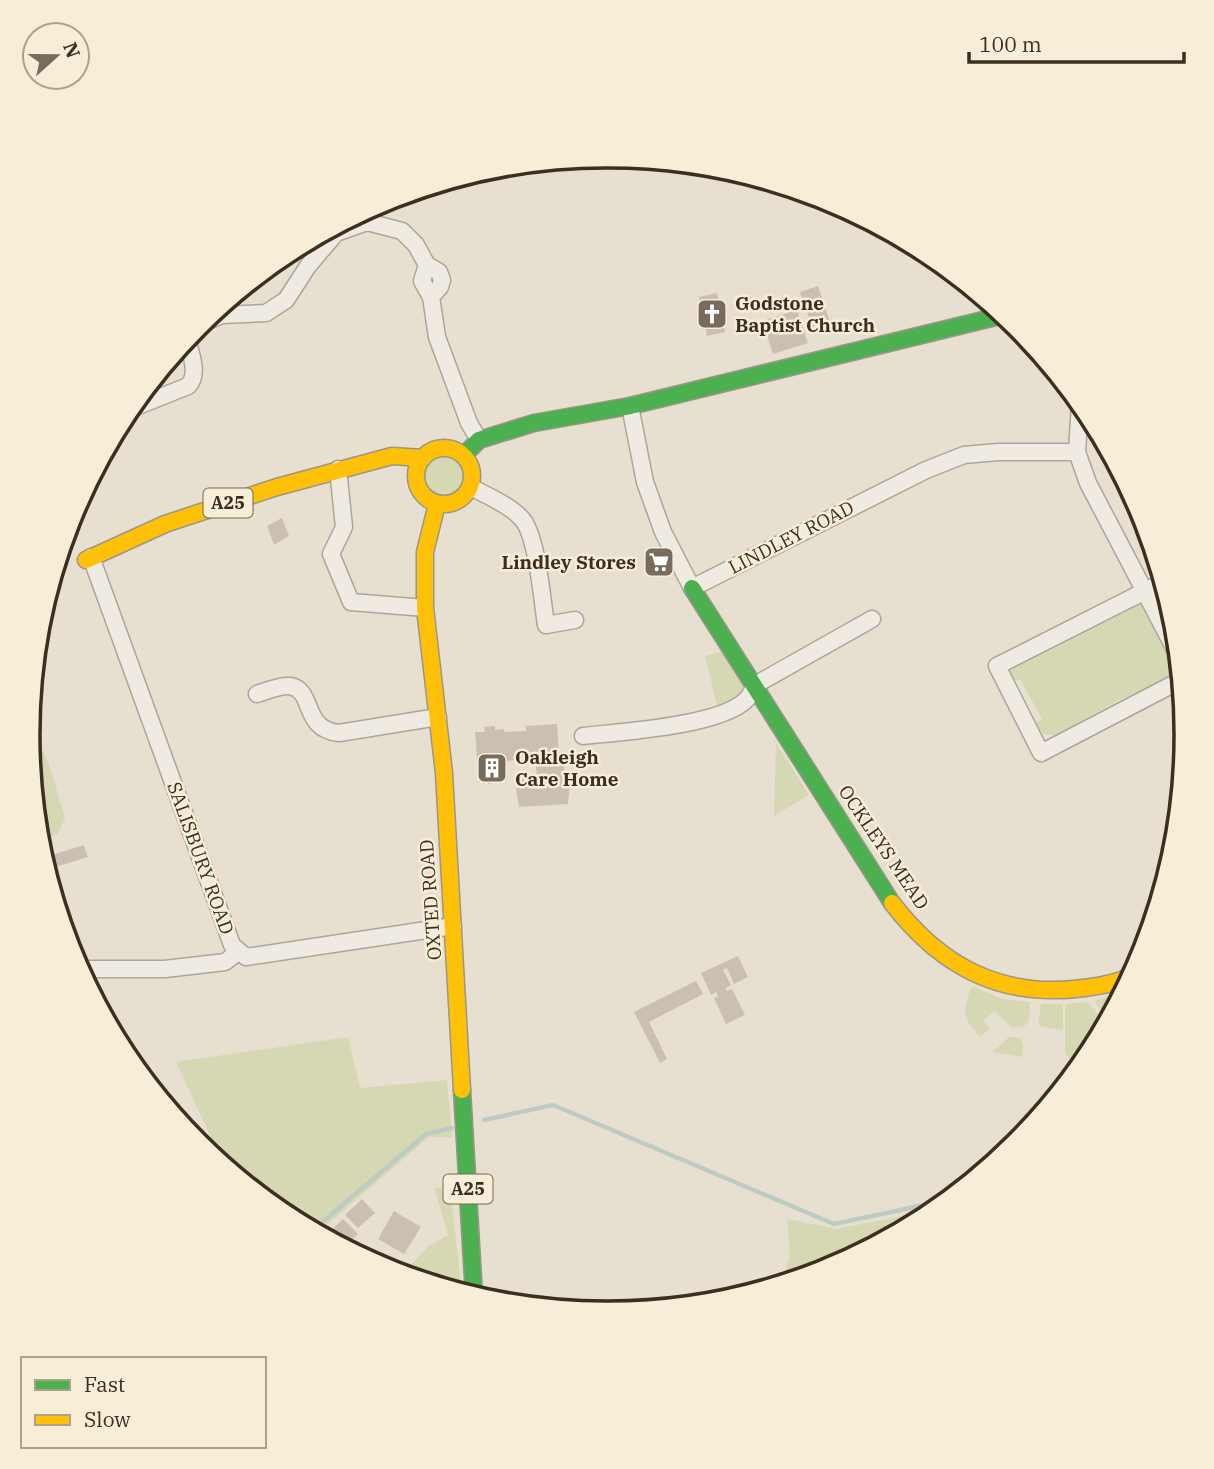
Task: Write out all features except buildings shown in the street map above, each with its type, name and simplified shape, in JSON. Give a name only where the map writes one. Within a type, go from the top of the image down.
[{"type":"main road","points":[[464,456],[478,440],[534,423],[630,406],[991,318]]},
{"type":"main road","points":[[440,448],[451,449],[464,456],[472,469],[471,487],[456,502],[437,504],[422,493],[416,481],[416,473],[423,458],[429,452],[440,448]]},
{"type":"main road","name":"A25","points":[[89,558],[165,524],[277,487],[392,456],[423,458]]},
{"type":"main road","points":[[376,461],[416,481]]},
{"type":"main road","name":"OXTED ROAD","points":[[437,504],[425,552],[425,608],[439,717],[473,1285]]},
{"type":"main road","name":"OCKLEYS MEAD","points":[[692,587],[893,905],[923,940],[952,961],[984,978],[1014,987],[1065,992],[1118,979]]},
{"type":"street","points":[[373,219],[402,231],[416,245],[427,265],[439,272],[442,279],[440,287],[431,297],[437,337],[478,440]]},
{"type":"street","points":[[226,315],[266,313],[286,299],[307,266],[329,241]]},
{"type":"street","points":[[148,402],[193,382],[195,372],[190,351]]},
{"type":"street","points":[[630,406],[645,482],[663,532],[692,587]]},
{"type":"street","points":[[1079,421],[1077,452],[1088,483],[1164,628]]},
{"type":"street","name":"LINDLEY ROAD","points":[[692,587],[926,470],[964,456],[998,452],[1077,452]]},
{"type":"street","points":[[338,470],[344,527],[331,554],[351,602],[425,608]]},
{"type":"street","points":[[471,487],[525,522],[532,541],[546,625],[575,620]]},
{"type":"street","name":"SALISBURY ROAD","points":[[89,558],[232,945],[238,952],[246,957],[453,926]]},
{"type":"street","points":[[1154,586],[997,666],[1041,753],[1172,685]]},
{"type":"street","points":[[583,736],[646,729],[704,719],[726,712],[747,700],[755,685],[872,619]]},
{"type":"street","points":[[257,694],[279,687],[293,687],[303,695],[319,727],[327,732],[340,733],[439,717]]},
{"type":"street","points":[[91,969],[165,969],[225,962],[238,952]]},
{"type":"green space","points":[[444,457],[458,463],[464,477],[458,491],[444,497],[430,491],[424,477],[430,463]]},
{"type":"green space","points":[[1141,602],[1167,646],[1171,677],[1119,700],[1056,735],[1038,730],[1033,725],[1042,719],[1020,679],[1010,681],[1007,672],[1009,666],[1057,647],[1102,619]]},
{"type":"green space","points":[[724,651],[743,685],[738,696],[718,710],[705,656]]},
{"type":"green space","points":[[776,743],[809,795],[774,816]]},
{"type":"green space","points":[[40,747],[48,761],[65,818],[58,834],[50,837]]},
{"type":"green space","points":[[974,987],[1002,999],[1030,1002],[1029,1022],[1024,1026],[1011,1027],[994,1011],[983,1021],[990,1029],[980,1037],[970,1025],[965,1011],[970,990]]},
{"type":"green space","points":[[1109,997],[1102,1011],[1096,1000]]},
{"type":"green space","points":[[1087,1002],[1099,1016],[1070,1059],[1065,1053],[1067,1004]]},
{"type":"green space","points":[[1041,1004],[1063,1004],[1063,1030],[1038,1024]]},
{"type":"green space","points":[[348,1037],[360,1088],[447,1080],[452,1137],[429,1137],[325,1226],[262,1184],[213,1142],[176,1062]]},
{"type":"green space","points":[[1009,1037],[1018,1038],[1022,1042],[1022,1057],[992,1052]]},
{"type":"green space","points":[[434,1187],[443,1189],[451,1196],[461,1282],[410,1266],[429,1246],[448,1235]]},
{"type":"green space","points":[[906,1215],[858,1243],[785,1272],[790,1256],[787,1219],[837,1229]]},
{"type":"waterway","points":[[484,1120],[553,1105],[834,1224],[923,1205]]},
{"type":"waterway","points":[[321,1223],[426,1134],[452,1128]]},
{"type":"traffic: fast","points":[[464,455],[479,440],[534,423],[630,406],[991,318]]},
{"type":"traffic: fast","points":[[692,588],[892,903]]},
{"type":"traffic: fast","points":[[462,1090],[473,1285]]},
{"type":"traffic: slow","points":[[438,448],[450,448],[464,456],[472,470],[472,476],[470,487],[464,496],[450,504],[438,504],[421,492],[416,482],[416,470],[428,453],[438,448]]},
{"type":"traffic: slow","points":[[86,560],[165,524],[277,487],[392,456],[423,458]]},
{"type":"traffic: slow","points":[[437,504],[425,552],[425,608],[444,773],[462,1090]]},
{"type":"traffic: slow","points":[[892,903],[931,945],[976,974],[1000,983],[1054,990],[1117,982]]},
{"type":"place","name":"Godstone Baptist Church","points":[[712,314]]},
{"type":"place","name":"Lindley Stores","points":[[659,562]]},
{"type":"place","name":"Oakleigh Care Home","points":[[492,768]]}]
